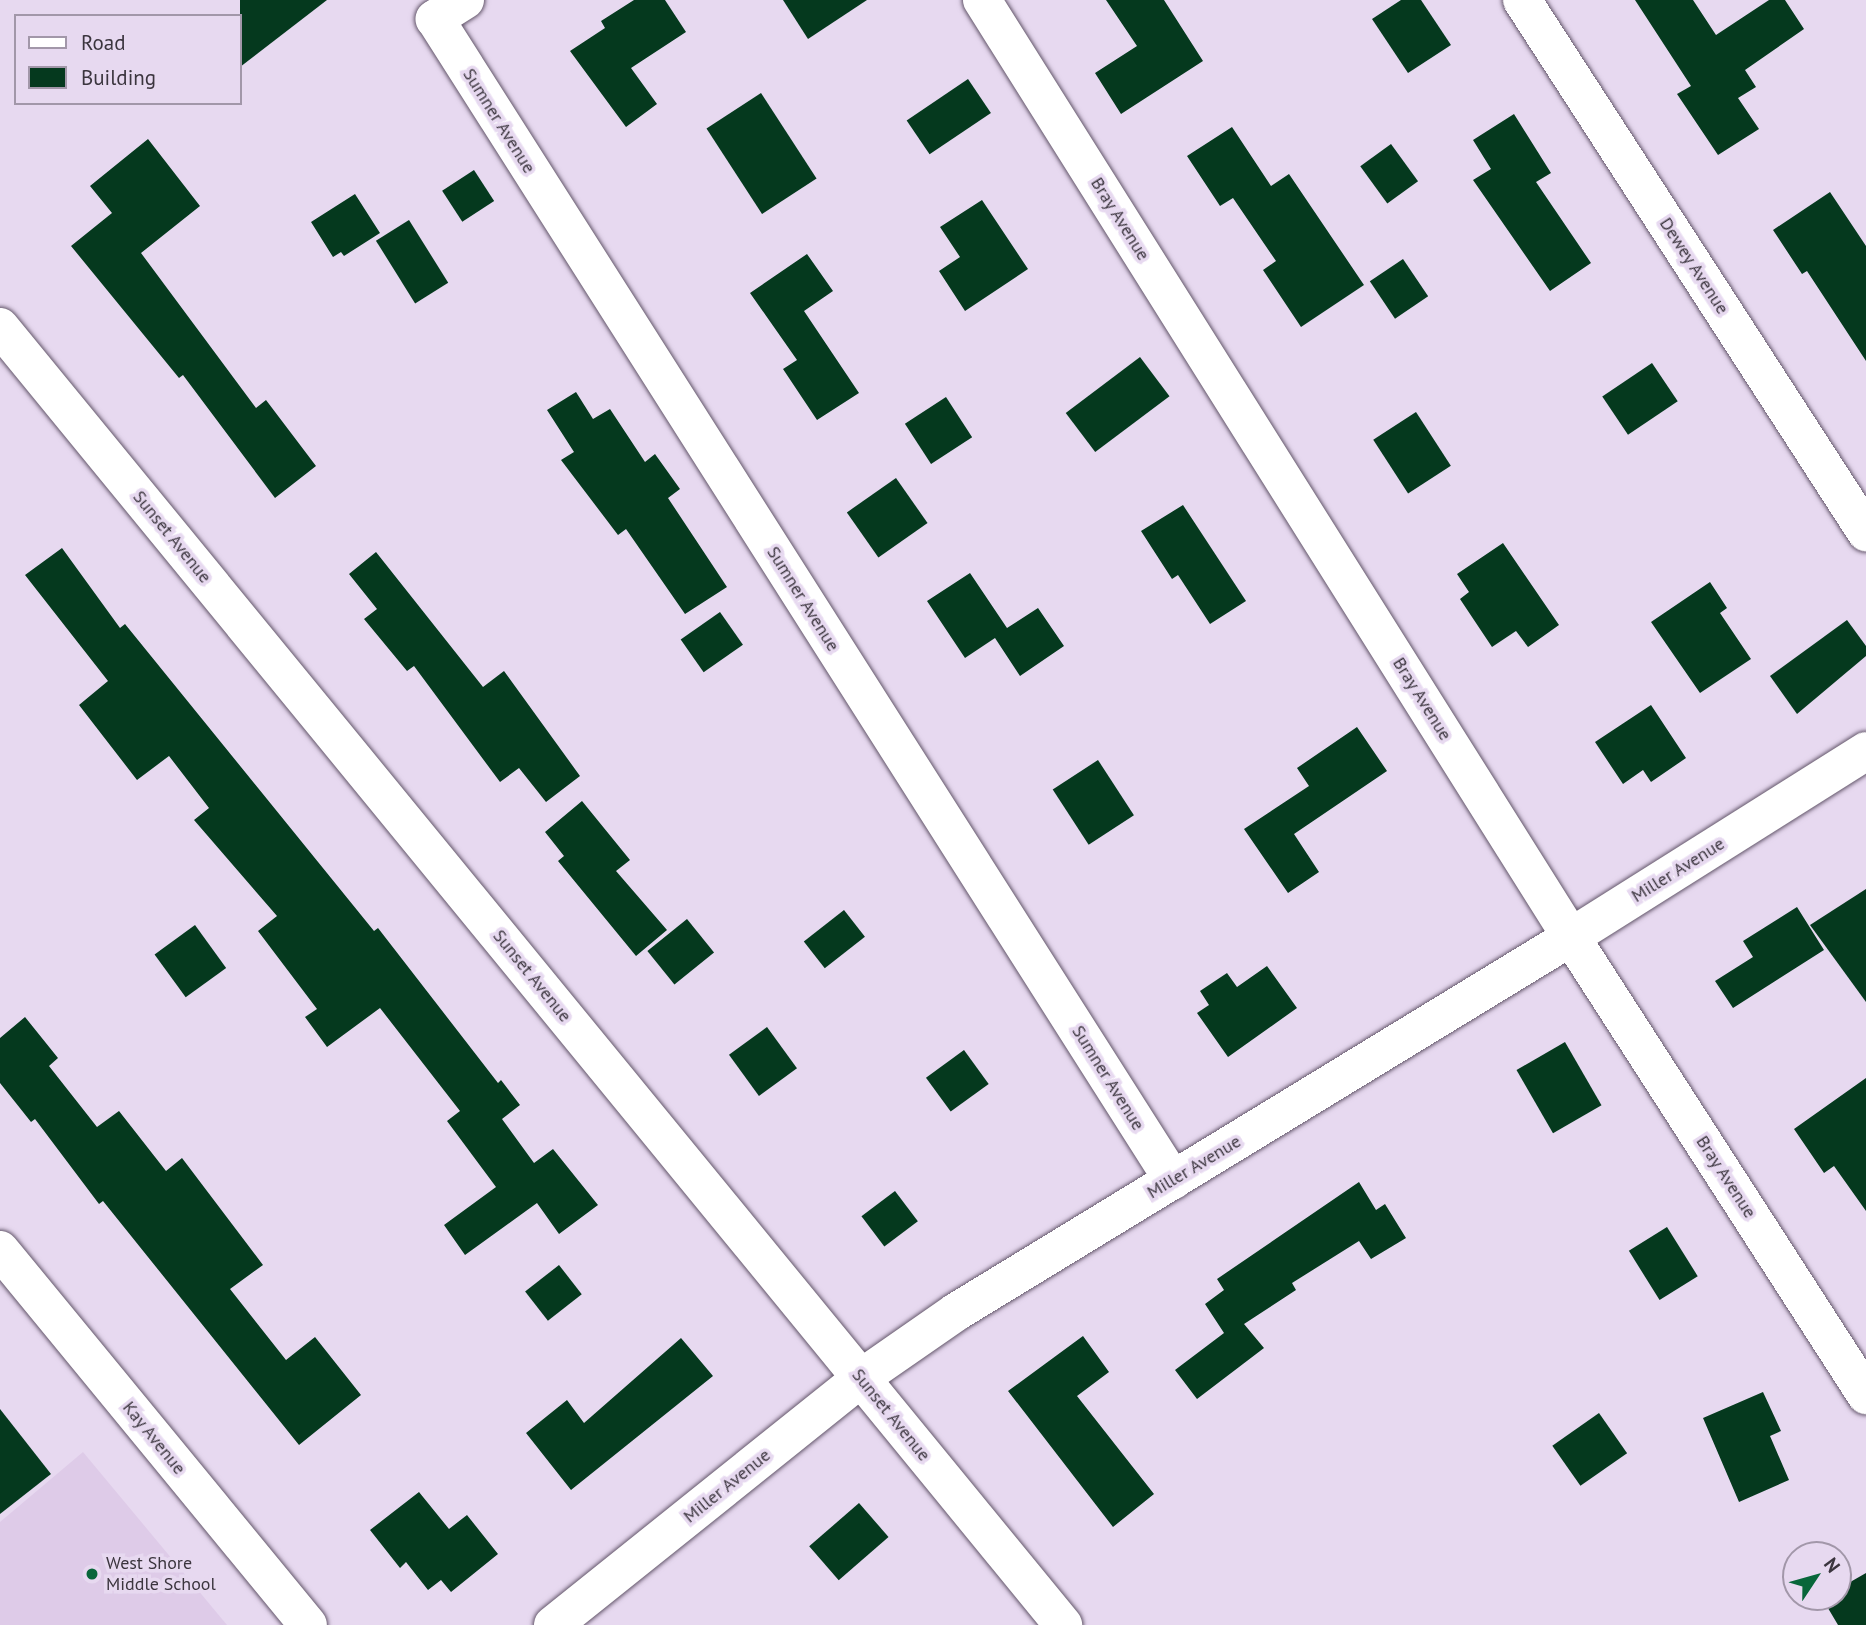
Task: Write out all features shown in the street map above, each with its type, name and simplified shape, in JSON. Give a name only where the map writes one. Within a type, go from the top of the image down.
[{"type":"street","name":"Bray Avenue","points":[[982,0],[1571,937],[1866,1395]]},
{"type":"street","name":"Dewey Avenue","points":[[1522,0],[1866,532]]},
{"type":"street","name":"Sumner Avenue","points":[[450,9],[1172,1180]]},
{"type":"street","name":"Sunset Avenue","points":[[0,327],[1063,1625]]},
{"type":"street","name":"Miller Avenue","points":[[553,1625],[861,1378],[956,1312],[1571,937],[1866,751]]},
{"type":"street","name":"Kay Avenue","points":[[0,1250],[308,1625]]},
{"type":"shaded area","name":"West Shore Middle School","points":[[83,1452],[227,1625],[0,1625],[0,1522]]},
{"type":"building","points":[[240,0],[327,0],[242,65]]},
{"type":"building","points":[[634,0],[665,0],[686,32],[631,68],[657,104],[626,127],[570,51],[605,28],[601,21]]},
{"type":"building","points":[[783,0],[867,0],[808,39]]},
{"type":"building","points":[[1106,0],[1164,0],[1203,61],[1121,114],[1095,73],[1137,46]]},
{"type":"building","points":[[1401,0],[1421,0],[1451,45],[1408,73],[1372,19]]},
{"type":"building","points":[[1635,0],[1693,0],[1716,35],[1769,0],[1785,0],[1804,29],[1745,70],[1756,87],[1738,98],[1759,129],[1718,155],[1677,94],[1691,86]]},
{"type":"building","points":[[968,79],[991,113],[930,154],[907,120]]},
{"type":"building","points":[[761,93],[817,179],[762,214],[706,128]]},
{"type":"building","points":[[1514,114],[1551,173],[1536,182],[1591,263],[1550,291],[1473,180],[1491,169],[1473,140]]},
{"type":"building","points":[[1232,127],[1271,186],[1289,174],[1364,285],[1301,327],[1263,270],[1276,261],[1233,198],[1220,206],[1187,156]]},
{"type":"building","points":[[148,139],[200,206],[141,253],[256,408],[266,400],[316,466],[275,498],[183,375],[179,378],[71,246],[112,213],[90,186]]},
{"type":"building","points":[[1391,144],[1418,181],[1387,204],[1360,166]]},
{"type":"building","points":[[474,170],[494,201],[462,222],[442,191]]},
{"type":"building","points":[[1830,192],[1866,246],[1866,361],[1807,271],[1802,274],[1773,230]]},
{"type":"building","points":[[355,194],[380,233],[344,256],[341,252],[333,257],[311,222]]},
{"type":"building","points":[[982,200],[1028,269],[965,311],[939,271],[960,257],[940,227]]},
{"type":"building","points":[[409,220],[448,283],[415,303],[376,241]]},
{"type":"building","points":[[807,254],[833,291],[804,311],[859,393],[817,420],[783,369],[797,360],[750,293]]},
{"type":"building","points":[[1403,259],[1428,296],[1395,319],[1370,281]]},
{"type":"building","points":[[1140,357],[1169,396],[1095,452],[1066,413]]},
{"type":"building","points":[[1652,363],[1678,401],[1628,435],[1602,397]]},
{"type":"building","points":[[576,392],[593,419],[610,409],[645,462],[655,454],[680,489],[668,498],[727,587],[685,614],[626,529],[618,535],[561,460],[574,452],[547,410]]},
{"type":"building","points":[[946,397],[972,437],[931,464],[905,424]]},
{"type":"building","points":[[1416,412],[1451,466],[1408,493],[1373,440]]},
{"type":"building","points":[[896,478],[928,523],[878,557],[847,512]]},
{"type":"building","points":[[1183,505],[1246,601],[1210,624],[1178,575],[1172,579],[1141,531]]},
{"type":"building","points":[[1503,543],[1559,625],[1528,647],[1516,631],[1492,647],[1460,599],[1469,592],[1457,574]]},
{"type":"building","points":[[62,548],[120,628],[125,624],[374,931],[378,928],[498,1083],[501,1080],[520,1105],[502,1119],[534,1163],[553,1149],[598,1205],[559,1234],[537,1203],[465,1255],[444,1225],[496,1187],[447,1121],[460,1111],[380,1008],[327,1047],[305,1017],[317,1009],[258,931],[277,916],[194,820],[209,808],[169,756],[137,780],[79,705],[108,681],[25,575]]},
{"type":"building","points":[[376,552],[483,687],[504,671],[580,776],[546,802],[519,768],[500,782],[414,666],[407,671],[364,619],[377,609],[349,574]]},
{"type":"building","points":[[970,573],[1007,628],[1038,608],[1064,646],[1020,676],[995,638],[965,658],[927,601]]},
{"type":"building","points":[[1710,582],[1727,608],[1720,613],[1751,659],[1700,693],[1651,622]]},
{"type":"building","points":[[720,612],[743,645],[704,672],[681,640]]},
{"type":"building","points":[[1847,620],[1866,646],[1866,656],[1797,714],[1770,676]]},
{"type":"building","points":[[1651,705],[1686,758],[1651,782],[1643,770],[1623,784],[1595,742]]},
{"type":"building","points":[[1357,727],[1387,771],[1294,834],[1319,872],[1288,893],[1244,829],[1309,786],[1297,768]]},
{"type":"building","points":[[1098,760],[1134,815],[1089,845],[1053,789]]},
{"type":"building","points":[[582,801],[630,860],[616,871],[667,930],[636,956],[558,861],[564,856],[545,832]]},
{"type":"building","points":[[1866,889],[1866,1002],[1810,925]]},
{"type":"building","points":[[1797,907],[1824,950],[1733,1008],[1715,981],[1753,957],[1743,941]]},
{"type":"building","points":[[844,910],[865,937],[825,968],[804,941]]},
{"type":"building","points":[[687,919],[714,952],[674,985],[647,951]]},
{"type":"building","points":[[195,925],[226,968],[186,997],[155,954]]},
{"type":"building","points":[[1267,966],[1297,1008],[1228,1057],[1197,1013],[1209,1005],[1200,991],[1227,973],[1237,987]]},
{"type":"building","points":[[25,1017],[58,1058],[49,1066],[97,1127],[119,1111],[166,1171],[182,1158],[263,1265],[230,1289],[286,1360],[315,1337],[361,1395],[299,1445],[103,1201],[99,1204],[35,1119],[31,1122],[0,1083],[0,1038]]},
{"type":"building","points":[[767,1027],[797,1068],[759,1096],[729,1055]]},
{"type":"building","points":[[1565,1042],[1602,1105],[1553,1133],[1517,1070]]},
{"type":"building","points":[[964,1050],[989,1084],[951,1112],[926,1078]]},
{"type":"building","points":[[1866,1078],[1866,1211],[1834,1166],[1824,1173],[1794,1129]]},
{"type":"building","points":[[1359,1182],[1376,1210],[1385,1204],[1406,1238],[1371,1259],[1359,1241],[1292,1283],[1296,1290],[1244,1324],[1264,1348],[1197,1399],[1175,1370],[1224,1333],[1205,1304],[1224,1290],[1217,1279]]},
{"type":"building","points":[[895,1191],[918,1221],[884,1247],[861,1216]]},
{"type":"building","points":[[1667,1227],[1698,1276],[1660,1300],[1629,1251]]},
{"type":"building","points":[[559,1265],[582,1294],[548,1321],[525,1291]]},
{"type":"building","points":[[1083,1336],[1109,1372],[1077,1396],[1154,1494],[1113,1527],[1008,1391]]},
{"type":"building","points":[[681,1338],[713,1376],[571,1490],[526,1433],[567,1400],[584,1423]]},
{"type":"building","points":[[1763,1392],[1781,1431],[1770,1436],[1789,1480],[1739,1502],[1703,1418]]},
{"type":"building","points":[[0,1409],[51,1474],[0,1514]]},
{"type":"building","points":[[1599,1413],[1627,1453],[1580,1486],[1552,1446]]},
{"type":"building","points":[[419,1492],[449,1529],[467,1515],[498,1554],[451,1592],[441,1580],[428,1590],[406,1562],[400,1568],[370,1530]]},
{"type":"building","points":[[859,1503],[889,1537],[839,1580],[809,1546]]},
{"type":"building","points":[[1866,1573],[1866,1625],[1838,1625],[1830,1611],[1852,1611],[1852,1581]]},
{"type":"place","name":"West Shore Middle School","points":[[92,1574]]}]
